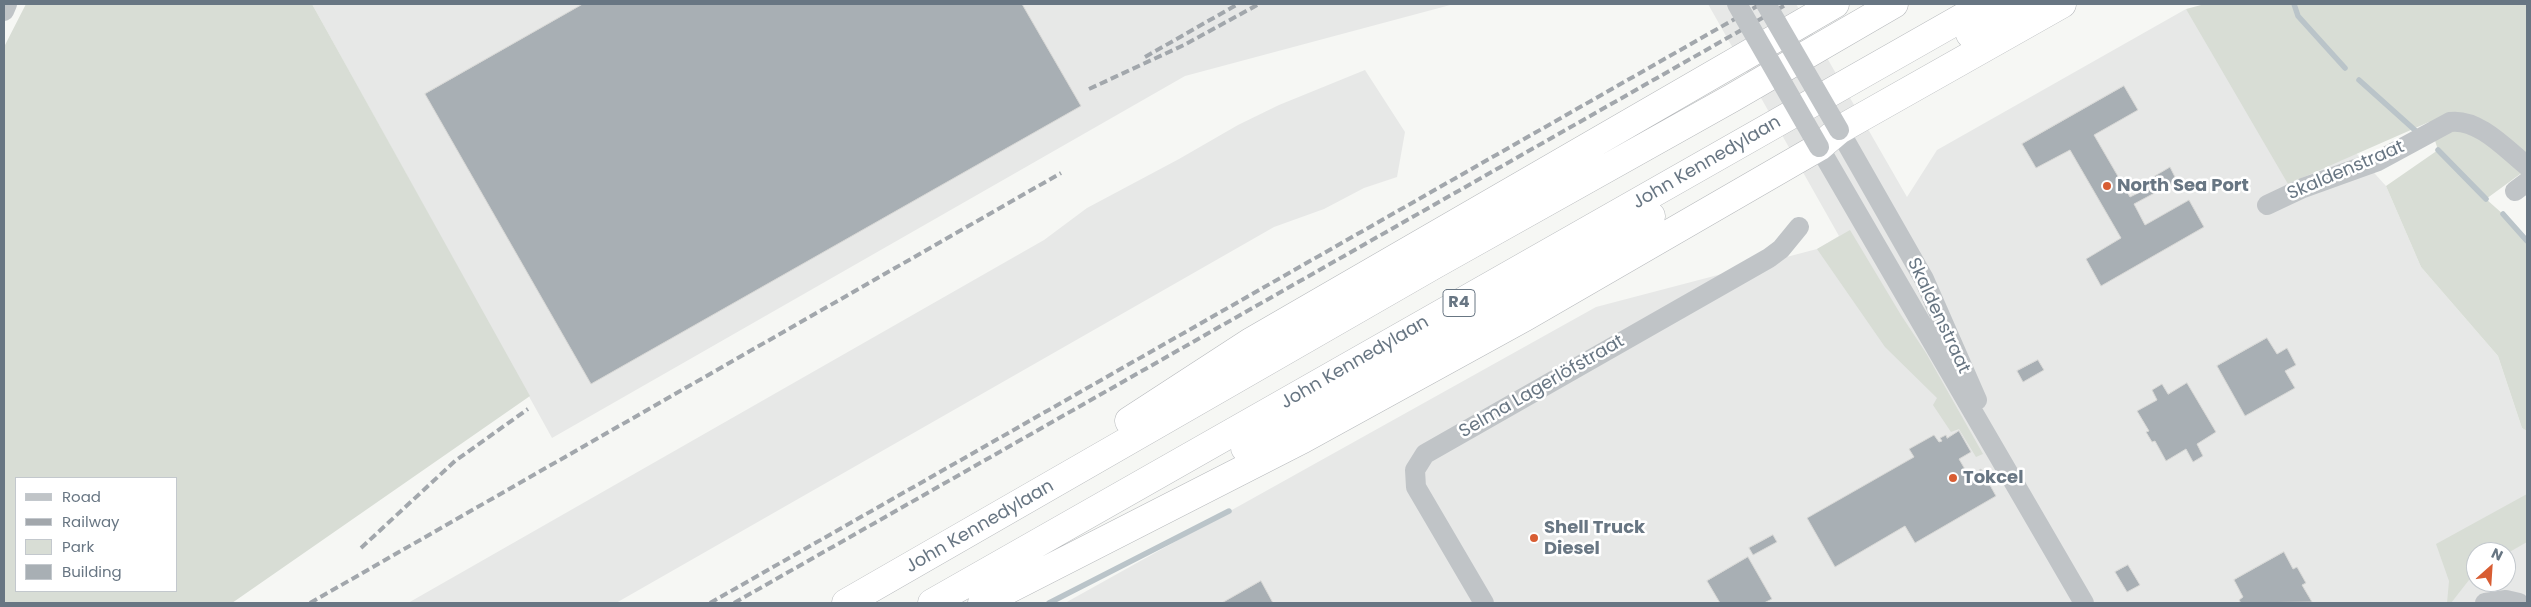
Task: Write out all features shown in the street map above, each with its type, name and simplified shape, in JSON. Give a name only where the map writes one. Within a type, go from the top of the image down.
[{"type":"highway","points":[[1772,39],[1835,4]]},
{"type":"highway","name":"John Kennedylaan","points":[[846,603],[1894,4]]},
{"type":"highway","name":"John Kennedylaan","points":[[932,603],[1986,4]]},
{"type":"highway","name":"John Kennedylaan","points":[[972,603],[2022,4]]},
{"type":"highway","points":[[982,603],[1320,429],[1534,312],[2062,4]]},
{"type":"highway","name":"R4","points":[[975,529],[1102,439],[1252,341],[1772,39]]},
{"type":"street","points":[[4,11],[7,4]]},
{"type":"street","points":[[1737,4],[1772,39],[1837,134]]},
{"type":"street","points":[[1766,4],[1772,39]]},
{"type":"street","name":"Skaldenstraat","points":[[2267,206],[2302,188],[2378,161],[2450,122],[2456,121],[2477,127],[2527,166]]},
{"type":"street","name":"Skaldenstraat","points":[[1837,134],[1924,278],[1977,399],[2028,506]]},
{"type":"street","name":"Skaldenstraat","points":[[1837,134],[1862,223],[2084,603]]},
{"type":"street","name":"Selma Lagerlöfstraat","points":[[1484,603],[1416,487],[1415,470],[1425,454],[1770,258],[1781,249],[1799,227]]},
{"type":"street","points":[[2485,603],[2506,600],[2519,603]]},
{"type":"shaded area","points":[[312,4],[1454,4],[1185,76],[552,438]]},
{"type":"shaded area","points":[[1708,4],[1796,4],[1907,197],[1937,150],[2186,9],[2298,101],[2356,153],[2386,186],[2421,267],[2498,356],[2522,428],[2527,431],[2527,603],[1065,603],[1596,307],[1817,249],[1839,236]]},
{"type":"shaded area","points":[[1365,70],[1405,132],[1397,177],[1364,188],[1324,209],[1274,227],[616,603],[408,603],[1044,240],[1087,208],[1238,125],[1279,105]]},
{"type":"green space","points":[[26,4],[312,4],[530,396],[232,603],[4,603],[4,47]]},
{"type":"green space","points":[[2205,4],[2527,4],[2527,169],[2486,199],[2513,223],[2527,241],[2527,431],[2522,428],[2498,356],[2421,267],[2386,186],[2438,150],[2429,122],[2288,184],[2186,9]]},
{"type":"green space","points":[[1850,230],[1926,353],[1983,454],[1976,457],[1959,429],[1951,432],[1933,405],[1937,398],[1885,347],[1817,249]]},
{"type":"green space","points":[[2527,494],[2527,542],[2516,548],[2516,542],[2466,542],[2466,584],[2451,603],[2447,603],[2449,581],[2436,544]]},
{"type":"building","points":[[583,4],[1022,4],[1081,106],[591,384],[425,94]]},
{"type":"building","name":"North Sea Port","points":[[2124,86],[2138,110],[2094,135],[2130,197],[2146,189],[2143,183],[2170,167],[2177,181],[2134,204],[2145,225],[2189,200],[2204,227],[2101,286],[2086,259],[2121,238],[2070,150],[2036,168],[2022,144]]},
{"type":"building","points":[[2267,338],[2277,354],[2287,348],[2296,365],[2285,371],[2295,388],[2245,416],[2217,366]]},
{"type":"building","points":[[2038,360],[2044,370],[2023,382],[2017,371]]},
{"type":"building","points":[[2187,383],[2216,432],[2197,444],[2203,456],[2193,462],[2186,449],[2166,461],[2155,441],[2152,442],[2146,432],[2149,431],[2137,411],[2157,400],[2152,390],[2162,384],[2168,394]]},
{"type":"building","points":[[1959,431],[1971,452],[1959,459],[1969,476],[1981,469],[1996,496],[1915,543],[1905,526],[1835,567],[1807,518],[1914,457],[1909,449],[1934,435],[1939,442],[1942,441],[1940,438],[1946,435],[1947,438]]},
{"type":"building","points":[[1773,535],[1777,542],[1753,555],[1749,548]]},
{"type":"building","points":[[2284,552],[2293,569],[2297,567],[2306,583],[2302,585],[2312,602],[2241,603],[2239,600],[2243,597],[2234,580]]},
{"type":"building","points":[[1748,557],[1772,599],[1764,603],[1720,603],[1707,581]]},
{"type":"building","points":[[2128,565],[2140,585],[2127,592],[2115,572]]},
{"type":"building","points":[[1261,581],[1273,603],[1222,603]]},
{"type":"waterway","points":[[2294,4],[2298,16],[2345,68]]},
{"type":"waterway","points":[[2359,80],[2417,132]]},
{"type":"waterway","points":[[2438,150],[2486,199]]},
{"type":"waterway","points":[[2503,214],[2527,241]]},
{"type":"waterway","points":[[1049,603],[1229,511]]},
{"type":"railway","points":[[1145,57],[1238,4]]},
{"type":"railway","points":[[1089,89],[1184,45],[1259,4]]},
{"type":"railway","points":[[710,603],[1761,4]]},
{"type":"railway","points":[[734,603],[1787,4]]},
{"type":"railway","points":[[310,603],[1061,173]]},
{"type":"railway","points":[[361,548],[455,461],[528,409]]},
{"type":"place","name":"North Sea Port","points":[[2107,186]]},
{"type":"place","name":"Tokcel","points":[[1953,478]]},
{"type":"place","name":"Shell Truck Diesel","points":[[1534,538]]}]
